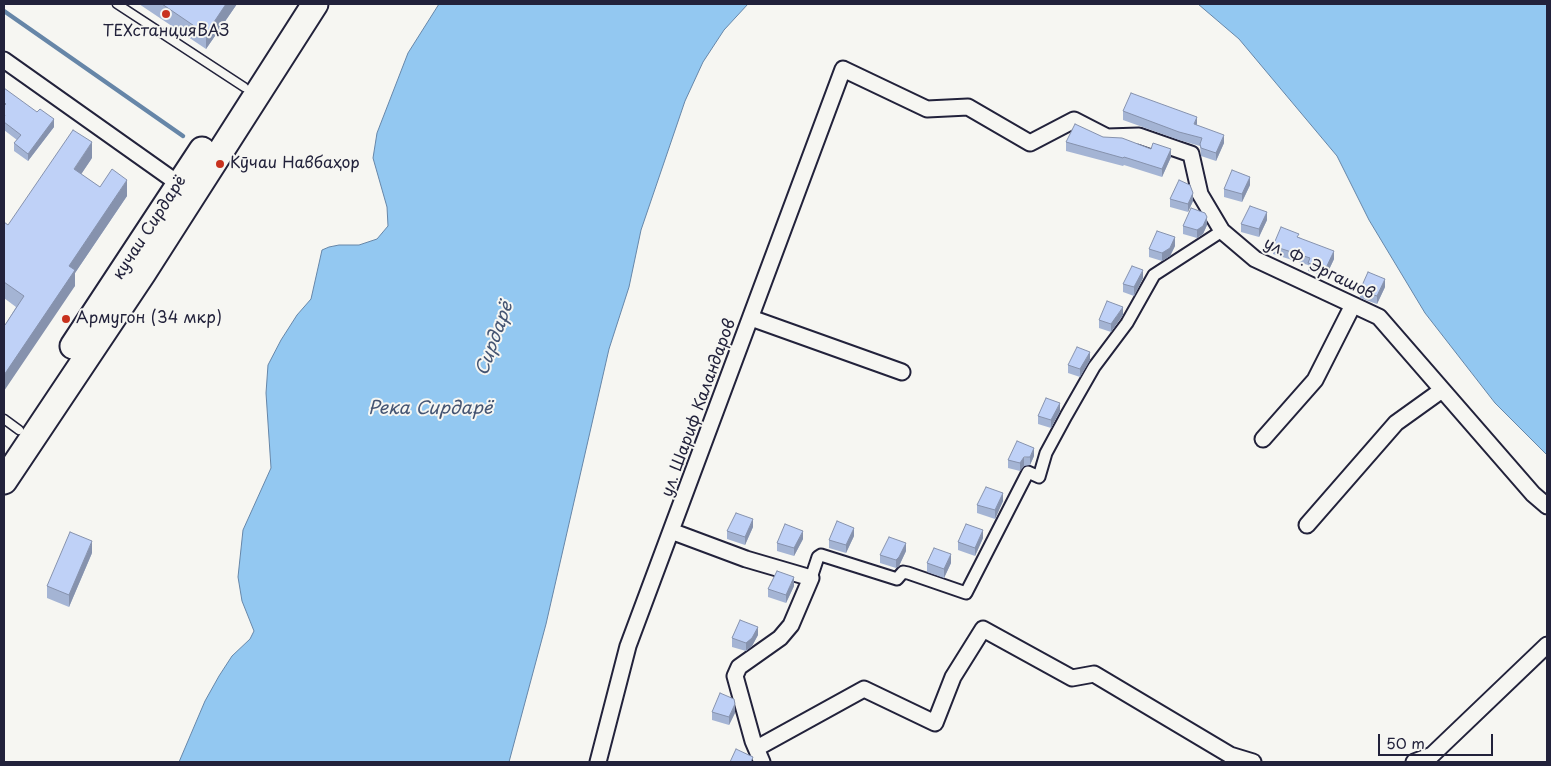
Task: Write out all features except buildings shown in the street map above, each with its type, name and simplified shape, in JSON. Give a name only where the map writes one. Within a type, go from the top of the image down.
[{"type":"highway","name":"кучаи Сирдарё","points":[[4,452],[11,424],[186,189],[244,87],[298,4]]},
{"type":"highway","points":[[4,481],[186,189],[314,4]]},
{"type":"street","points":[[4,60],[186,189]]},
{"type":"street","name":"ул. Ф. Эргашов","points":[[843,68],[927,109],[968,107],[1030,143],[1074,120],[1107,137],[1139,136],[1191,154],[1200,194],[1222,231],[1255,259],[1379,317],[1533,494],[1547,506]]},
{"type":"street","name":"ул. Шариф Каландаров","points":[[598,762],[628,646],[843,68]]},
{"type":"street","points":[[1222,231],[1154,275],[1128,323],[1094,367],[1066,416],[1046,453],[1039,477],[1028,472],[966,594],[903,572],[897,579],[821,555],[818,557],[791,625],[780,638],[739,666],[735,676],[759,755],[864,689],[935,723],[953,677],[983,629],[1072,678],[1094,674],[1230,755],[1253,762]]},
{"type":"street","points":[[1263,439],[1315,380],[1353,305]]},
{"type":"street","points":[[751,318],[902,372]]},
{"type":"street","points":[[1308,525],[1396,423],[1442,390]]},
{"type":"street","points":[[672,531],[746,559],[811,578]]},
{"type":"street","points":[[1414,762],[1435,758],[1547,645]]},
{"type":"lane","points":[[117,4],[244,87]]},
{"type":"water","name":"Река Сирдарё","points":[[439,4],[748,4],[724,30],[703,62],[685,101],[641,230],[629,287],[609,349],[546,624],[509,762],[179,762],[205,701],[219,676],[232,656],[250,639],[254,631],[242,601],[238,577],[243,530],[271,468],[266,393],[268,365],[297,315],[311,299],[322,250],[339,245],[359,245],[377,239],[388,226],[387,207],[373,158],[377,133],[408,53]]},
{"type":"water","points":[[1198,4],[1547,4],[1547,455],[1495,403],[1425,313],[1369,220],[1337,156],[1239,39]]},
{"type":"waterway","points":[[4,11],[183,136]]},
{"type":"place","name":"ТЕХстанцияВАЗ","points":[[166,14]]},
{"type":"place","name":"Кӯчаи Навбаҳор","points":[[220,164]]},
{"type":"place","name":"Армугон (34 мкр)","points":[[66,319]]},
{"type":"water label","name":"Сирдарё","points":[[495,339]]}]
